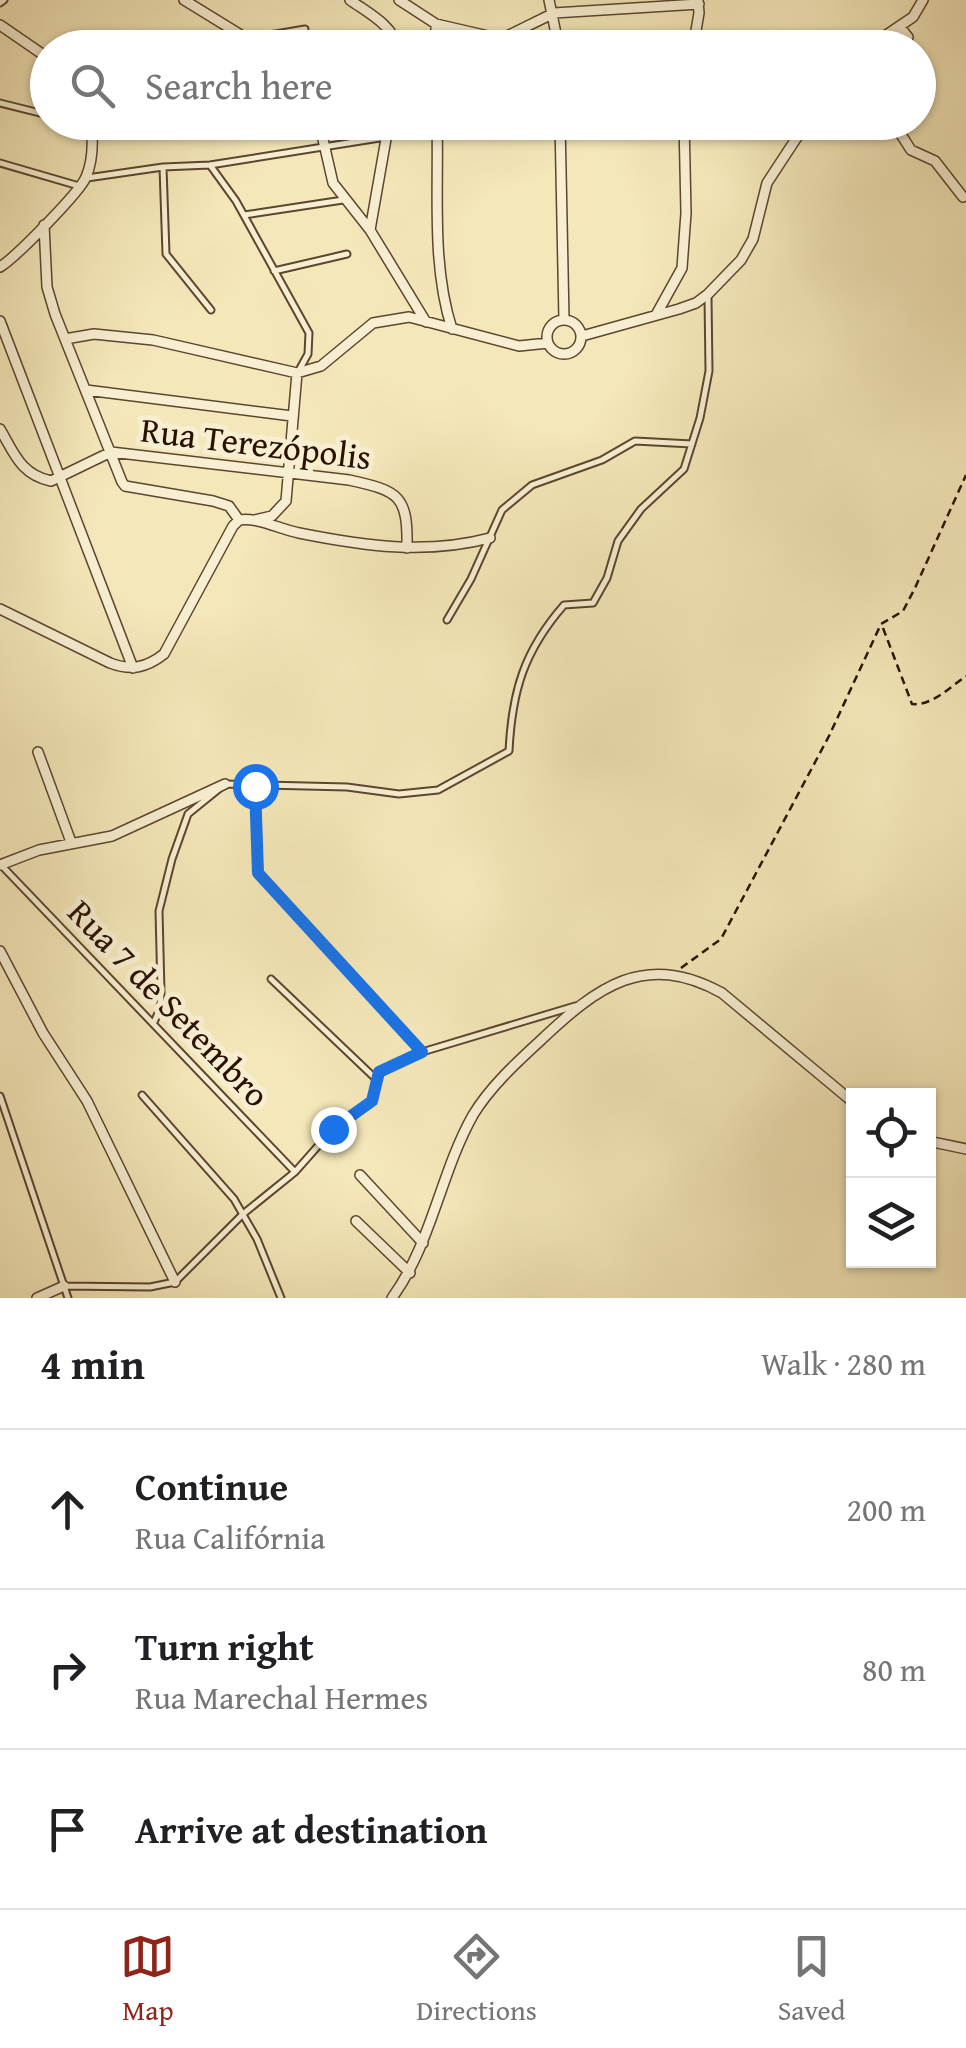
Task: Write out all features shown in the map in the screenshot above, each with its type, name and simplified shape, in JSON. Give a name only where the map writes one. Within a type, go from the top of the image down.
[{"type":"street","points":[[184,0],[233,30]]},
{"type":"street","points":[[350,0],[388,30]]},
{"type":"street","points":[[399,0],[436,24],[462,30]]},
{"type":"street","points":[[550,0],[556,30]]},
{"type":"street","points":[[895,30],[913,17],[923,0]]},
{"type":"street","points":[[519,30],[554,13],[698,2],[695,30]]},
{"type":"street","points":[[0,24],[30,45]]},
{"type":"street","points":[[436,24],[436,30]]},
{"type":"street","points":[[0,267],[16,257],[83,182],[92,140]]},
{"type":"street","points":[[322,140],[333,184],[370,230],[427,323]]},
{"type":"street","points":[[370,230],[385,140]]},
{"type":"street","points":[[438,140],[440,260],[445,307],[452,329]]},
{"type":"street","points":[[560,140],[564,320]]},
{"type":"street","points":[[656,315],[682,268],[684,140]]},
{"type":"street","points":[[582,336],[696,303],[708,294],[741,260],[754,239],[767,184],[795,140]]},
{"type":"street","points":[[905,140],[911,150],[935,161],[963,197]]},
{"type":"street","points":[[44,225],[47,288],[125,486],[214,501],[229,506],[239,520]]},
{"type":"street","points":[[65,339],[94,334],[153,340],[297,373],[321,366],[373,323],[409,317],[518,346],[548,342]]},
{"type":"street","points":[[564,320],[574,323],[582,336],[579,347],[570,354],[559,354],[548,342],[550,327],[564,320]]},
{"type":"street","points":[[0,321],[133,668]]},
{"type":"street","points":[[0,608],[110,663],[133,668],[152,664],[164,654],[233,526],[239,520],[256,520],[280,509],[286,501],[297,373]]},
{"type":"street","points":[[86,390],[292,416]]},
{"type":"street","points":[[0,429],[22,467],[51,481],[111,452]]},
{"type":"street","name":"Rua Terezópolis","points":[[111,452],[349,480],[386,488],[400,498],[405,510],[407,548]]},
{"type":"street","points":[[256,520],[272,528],[337,541],[407,548],[444,548],[490,538]]},
{"type":"street","points":[[38,752],[72,842]]},
{"type":"street","points":[[0,865],[38,850],[112,836],[226,784]]},
{"type":"street","points":[[0,951],[42,1034],[87,1102],[175,1282]]},
{"type":"street","points":[[392,1298],[424,1243],[451,1160],[474,1114],[500,1080],[577,1006],[611,984],[631,977],[673,973],[698,979],[722,993],[846,1096]]},
{"type":"street","points":[[936,1143],[966,1149]]},
{"type":"street","points":[[360,1176],[424,1243]]},
{"type":"street","points":[[356,1221],[410,1273]]},
{"type":"street","points":[[37,1298],[64,1286]]},
{"type":"lane","points":[[298,30],[305,29]]},
{"type":"lane","points":[[0,103],[30,110]]},
{"type":"lane","points":[[0,163],[83,182],[163,166],[210,165],[369,140]]},
{"type":"lane","points":[[210,165],[244,216],[309,333],[308,354],[297,373]]},
{"type":"lane","points":[[163,166],[166,254],[211,310]]},
{"type":"lane","points":[[244,216],[343,200]]},
{"type":"lane","points":[[274,271],[348,254]]},
{"type":"lane","points":[[154,1022],[161,992],[159,911],[172,858],[188,814],[226,784],[347,787],[400,794],[438,790],[509,751],[510,717],[518,680],[539,634],[564,605],[593,604],[608,578],[618,541],[640,509],[684,469],[709,371],[708,294]]},
{"type":"lane","points":[[446,620],[456,608],[502,510],[532,485],[602,460],[635,441],[692,444]]},
{"type":"lane","points":[[255,786],[258,873],[422,1052]]},
{"type":"lane","name":"Rua 7 de Setembro","points":[[0,865],[295,1172]]},
{"type":"lane","points":[[271,978],[377,1080]]},
{"type":"lane","points":[[64,1286],[150,1287],[175,1282],[242,1214],[295,1172],[333,1129],[372,1101],[379,1072],[422,1052],[577,1006]]},
{"type":"lane","points":[[142,1095],[242,1214],[282,1298]]},
{"type":"lane","points":[[0,1096],[68,1298]]},
{"type":"path","points":[[673,973],[721,940],[829,736],[881,624],[903,610],[916,588],[966,475]]},
{"type":"path","points":[[881,624],[912,704],[932,699],[966,676]]},
{"type":"route","points":[[255,786],[258,873],[422,1052],[379,1072],[372,1101],[333,1129]]}]
